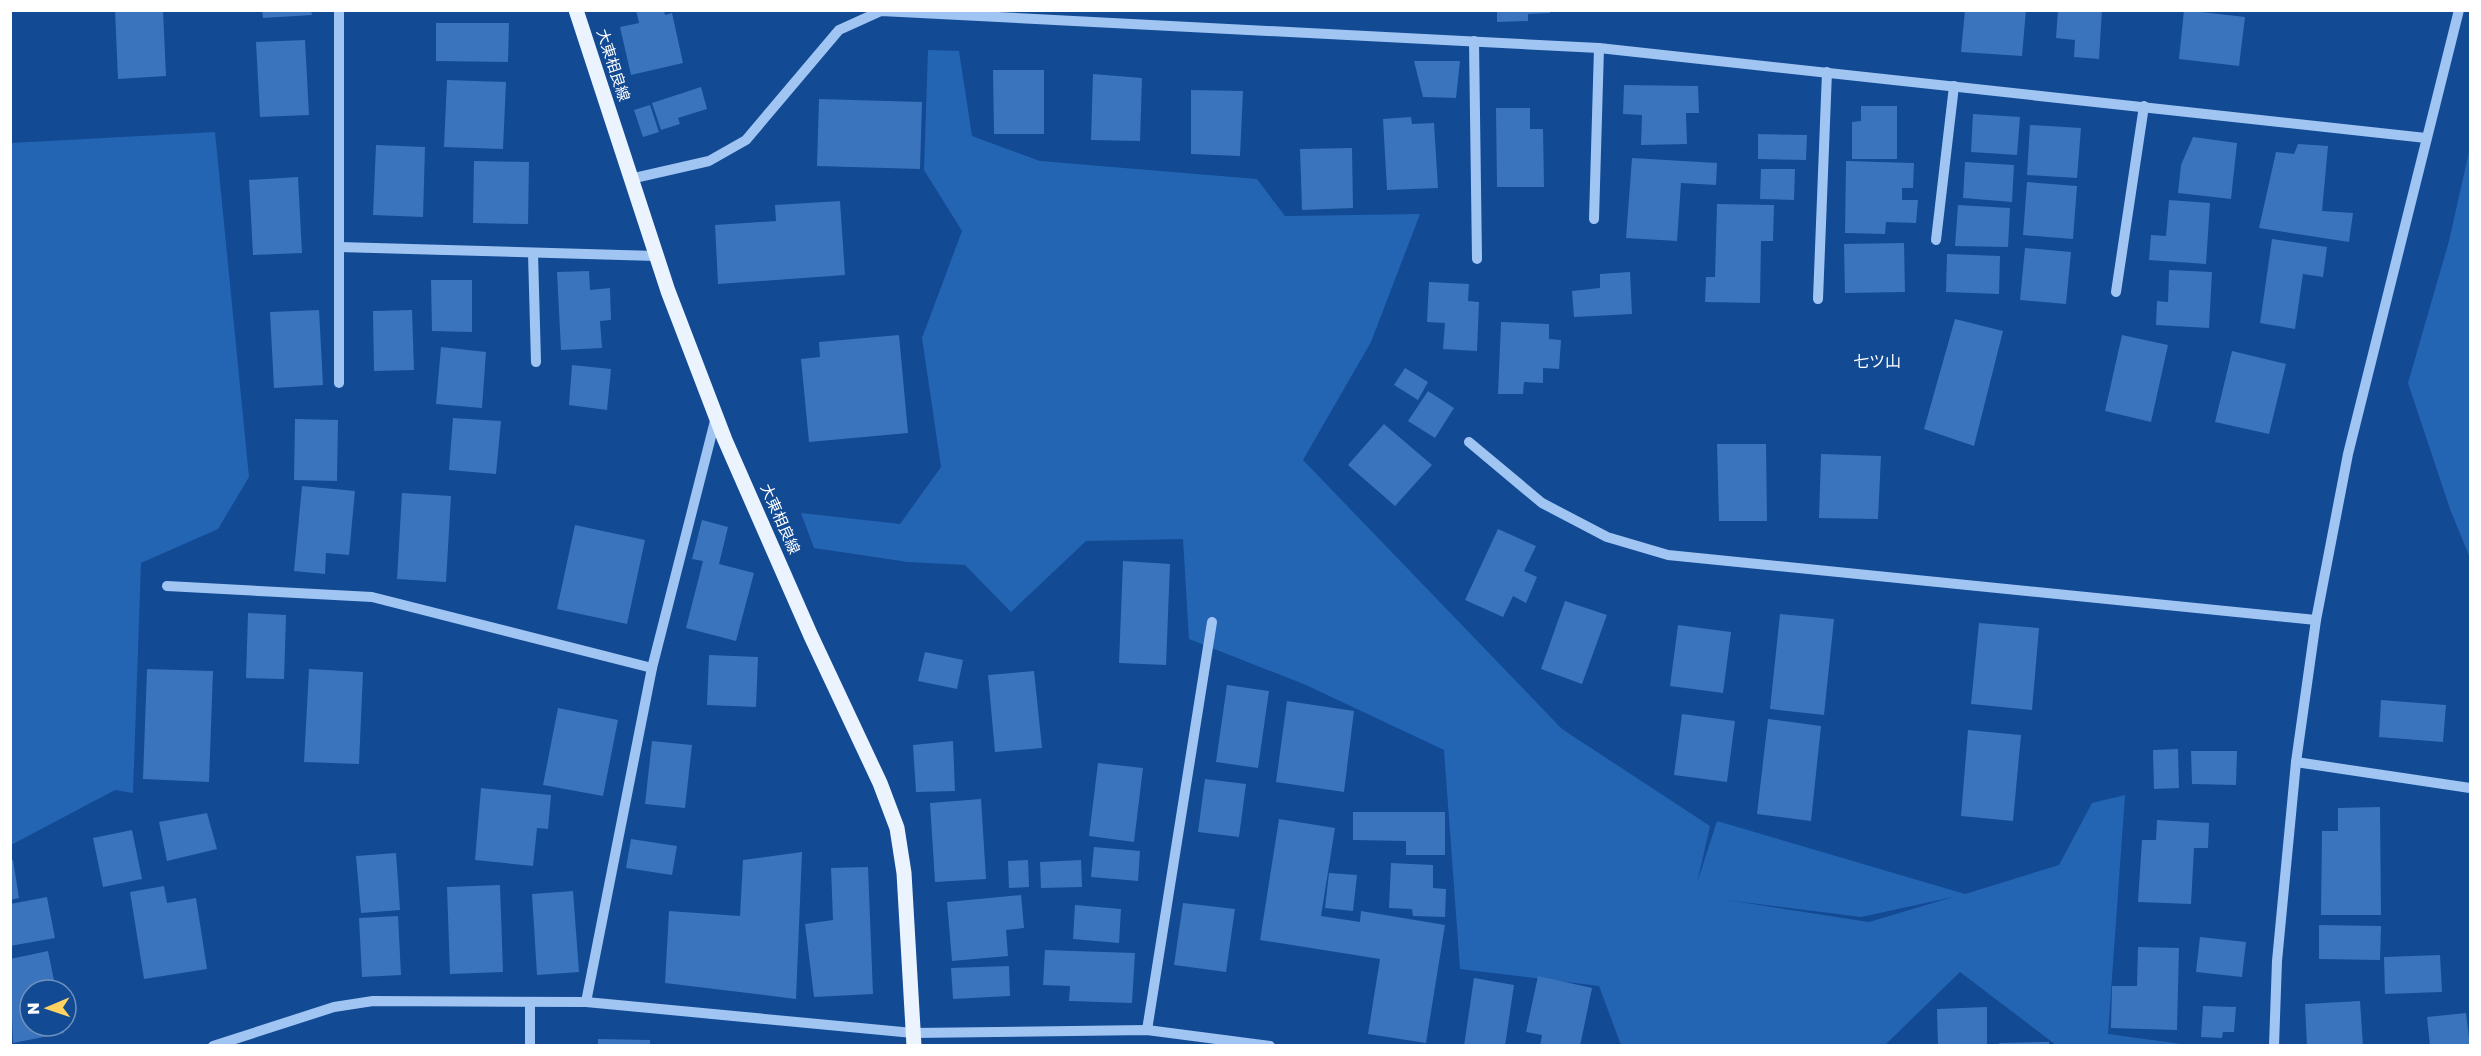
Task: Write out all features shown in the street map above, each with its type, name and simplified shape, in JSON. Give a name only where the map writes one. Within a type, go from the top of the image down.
[{"type":"main road","name":"大東相良線","points":[[576,10],[656,256],[716,416],[811,636],[880,783],[897,828],[904,873],[914,1039]]},
{"type":"street","points":[[339,10],[339,383]]},
{"type":"street","points":[[2274,1046],[2277,961],[2296,762],[2316,620],[2348,454],[2460,10]]},
{"type":"street","points":[[630,178],[709,161],[746,140],[839,30],[881,11],[1599,48],[2426,138]]},
{"type":"street","points":[[1474,41],[1477,259]]},
{"type":"street","points":[[1594,219],[1599,48]]},
{"type":"street","points":[[1818,299],[1827,72]]},
{"type":"street","points":[[1936,240],[1954,86]]},
{"type":"street","points":[[2116,291],[2144,106]]},
{"type":"street","points":[[339,247],[656,256]]},
{"type":"street","points":[[533,253],[536,362]]},
{"type":"street","points":[[586,1002],[652,668],[716,416]]},
{"type":"street","points":[[1469,442],[1542,503],[1607,537],[1668,555],[2316,620]]},
{"type":"street","points":[[167,586],[372,597],[652,668]]},
{"type":"street","points":[[1147,1030],[1212,621]]},
{"type":"street","points":[[2296,762],[2470,788]]},
{"type":"street","points":[[213,1046],[334,1007],[374,1001],[586,1002],[914,1039],[1147,1030],[1270,1046]]},
{"type":"street","points":[[530,1046],[531,1002]]},
{"type":"shaded area","points":[[928,50],[959,51],[972,136],[1040,161],[1257,179],[1285,216],[1420,214],[1371,342],[1303,460],[1562,729],[1710,826],[1697,883],[1717,821],[1965,894],[2059,865],[2092,803],[2125,795],[2108,1034],[2189,1045],[2056,1045],[1960,972],[1885,1045],[1621,1045],[1599,986],[1460,969],[1444,750],[1306,685],[1189,639],[1183,539],[1086,541],[1011,612],[965,565],[908,562],[814,548],[801,513],[900,524],[941,467],[922,338],[962,231],[924,170]],"holes":[[[1953,897],[1869,922],[1727,900],[1861,917]]]},
{"type":"shaded area","points":[[215,132],[249,477],[218,529],[141,563],[133,793],[115,790],[11,845],[11,143]]},
{"type":"shaded area","points":[[2470,147],[2470,558],[2450,509],[2408,383],[2449,241]]},
{"type":"building","points":[[115,10],[163,10],[166,76],[118,79]]},
{"type":"building","points":[[262,10],[311,10],[312,15],[263,18]]},
{"type":"building","points":[[636,10],[664,10],[665,15],[672,13],[683,63],[631,75],[620,27],[639,23]]},
{"type":"building","points":[[1497,10],[1550,10],[1550,13],[1528,14],[1528,21],[1497,22]]},
{"type":"building","points":[[1965,10],[2026,10],[2022,56],[1961,52]]},
{"type":"building","points":[[2058,10],[2102,10],[2099,59],[2074,57],[2075,40],[2056,38]]},
{"type":"building","points":[[2184,10],[2245,17],[2239,66],[2179,59]]},
{"type":"building","points":[[436,23],[509,23],[508,62],[436,61]]},
{"type":"building","points":[[305,40],[309,115],[260,117],[256,42]]},
{"type":"building","points":[[1414,61],[1460,61],[1456,98],[1423,97]]},
{"type":"building","points":[[993,70],[1044,70],[1044,134],[994,134]]},
{"type":"building","points":[[1093,74],[1142,78],[1140,141],[1091,140]]},
{"type":"building","points":[[447,80],[506,82],[503,149],[444,147]]},
{"type":"building","points":[[1624,85],[1698,86],[1699,113],[1686,113],[1687,144],[1641,145],[1642,115],[1623,114]]},
{"type":"building","points":[[701,87],[707,109],[678,118],[680,124],[661,130],[652,103]]},
{"type":"building","points":[[1191,90],[1243,91],[1240,156],[1191,154]]},
{"type":"building","points":[[819,99],[922,102],[920,169],[817,166]]},
{"type":"building","points":[[650,105],[659,132],[643,137],[634,110]]},
{"type":"building","points":[[1861,106],[1897,106],[1897,159],[1852,159],[1852,122],[1861,121]]},
{"type":"building","points":[[1496,108],[1530,108],[1530,129],[1543,129],[1544,187],[1497,187]]},
{"type":"building","points":[[1973,114],[2020,117],[2017,155],[1971,152]]},
{"type":"building","points":[[1411,117],[1412,124],[1434,123],[1438,188],[1387,190],[1383,119]]},
{"type":"building","points":[[2030,125],[2081,128],[2077,178],[2027,175]]},
{"type":"building","points":[[1758,134],[1807,135],[1806,160],[1758,159]]},
{"type":"building","points":[[2193,137],[2237,143],[2231,199],[2178,193],[2181,165]]},
{"type":"building","points":[[2298,144],[2328,146],[2322,211],[2353,213],[2349,242],[2259,228],[2276,152],[2294,154]]},
{"type":"building","points":[[376,145],[425,147],[423,217],[373,215]]},
{"type":"building","points":[[1352,148],[1353,208],[1302,210],[1300,149]]},
{"type":"building","points":[[1632,158],[1717,163],[1716,185],[1681,183],[1677,241],[1626,238]]},
{"type":"building","points":[[474,161],[529,162],[528,224],[473,223]]},
{"type":"building","points":[[1846,161],[1914,163],[1913,188],[1902,188],[1902,200],[1918,200],[1916,223],[1886,222],[1885,234],[1845,233]]},
{"type":"building","points":[[1965,162],[2014,165],[2012,202],[1963,198]]},
{"type":"building","points":[[1761,169],[1795,169],[1794,200],[1760,199]]},
{"type":"building","points":[[298,177],[302,253],[253,255],[249,180]]},
{"type":"building","points":[[2027,182],[2077,186],[2073,239],[2023,235]]},
{"type":"building","points":[[2169,200],[2210,203],[2206,264],[2149,260],[2151,235],[2166,236]]},
{"type":"building","points":[[840,201],[845,275],[718,284],[715,225],[776,221],[775,205]]},
{"type":"building","points":[[1717,204],[1774,205],[1773,241],[1761,241],[1760,303],[1705,302],[1706,277],[1715,277]]},
{"type":"building","points":[[1958,205],[2010,208],[2008,247],[1955,246]]},
{"type":"building","points":[[2272,239],[2327,247],[2323,277],[2303,274],[2295,329],[2260,323]]},
{"type":"building","points":[[1904,243],[1905,292],[1845,293],[1844,244]]},
{"type":"building","points":[[2025,248],[2071,252],[2066,304],[2020,300]]},
{"type":"building","points":[[1947,254],[2000,256],[1999,294],[1946,292]]},
{"type":"building","points":[[2169,270],[2212,272],[2209,328],[2156,325],[2157,301],[2168,302]]},
{"type":"building","points":[[589,271],[590,290],[610,288],[611,320],[600,321],[602,348],[561,350],[557,272]]},
{"type":"building","points":[[1630,272],[1632,314],[1574,317],[1572,291],[1600,288],[1600,274]]},
{"type":"building","points":[[431,280],[472,280],[472,332],[432,331]]},
{"type":"building","points":[[1429,282],[1469,284],[1468,301],[1479,302],[1477,351],[1443,349],[1445,323],[1427,322]]},
{"type":"building","points":[[319,310],[323,385],[274,388],[270,312]]},
{"type":"building","points":[[412,310],[414,370],[374,371],[373,311]]},
{"type":"building","points":[[1955,319],[2003,331],[1974,446],[1924,429]]},
{"type":"building","points":[[1501,322],[1549,324],[1549,339],[1561,340],[1559,369],[1543,368],[1543,383],[1524,382],[1523,394],[1498,394]]},
{"type":"building","points":[[899,335],[908,433],[809,442],[801,359],[820,357],[819,342]]},
{"type":"building","points":[[2122,335],[2168,345],[2151,422],[2105,411]]},
{"type":"building","points":[[441,347],[486,352],[482,408],[436,404]]},
{"type":"building","points":[[2232,351],[2286,364],[2269,434],[2215,422]]},
{"type":"building","points":[[572,365],[611,369],[607,410],[569,405]]},
{"type":"building","points":[[1405,368],[1428,382],[1418,400],[1394,385]]},
{"type":"building","points":[[1428,391],[1454,408],[1435,438],[1408,421]]},
{"type":"building","points":[[453,418],[501,421],[496,474],[449,470]]},
{"type":"building","points":[[295,419],[338,420],[337,481],[294,480]]},
{"type":"building","points":[[1384,424],[1432,465],[1395,506],[1348,465]]},
{"type":"building","points":[[1717,444],[1766,444],[1767,521],[1719,521]]},
{"type":"building","points":[[1821,454],[1881,456],[1878,519],[1819,518]]},
{"type":"building","points":[[302,486],[355,491],[349,555],[326,553],[325,574],[294,571]]},
{"type":"building","points":[[402,493],[451,496],[446,582],[397,579]]},
{"type":"building","points":[[702,520],[728,527],[719,564],[754,573],[736,641],[686,628],[703,561],[692,559]]},
{"type":"building","points":[[575,525],[645,540],[627,624],[557,609]]},
{"type":"building","points":[[1498,529],[1536,546],[1524,571],[1537,577],[1526,603],[1513,596],[1503,617],[1465,600]]},
{"type":"building","points":[[1123,561],[1170,564],[1166,665],[1119,663]]},
{"type":"building","points":[[1565,601],[1607,615],[1582,684],[1541,669]]},
{"type":"building","points":[[248,613],[286,615],[284,679],[246,678]]},
{"type":"building","points":[[1780,614],[1834,619],[1824,715],[1770,709]]},
{"type":"building","points":[[1979,623],[2039,628],[2032,710],[1971,704]]},
{"type":"building","points":[[1678,625],[1731,632],[1723,693],[1670,686]]},
{"type":"building","points":[[925,652],[963,660],[957,689],[918,681]]},
{"type":"building","points":[[709,655],[758,657],[756,707],[707,705]]},
{"type":"building","points":[[147,669],[213,671],[209,782],[143,779]]},
{"type":"building","points":[[309,669],[363,672],[359,764],[304,762]]},
{"type":"building","points":[[1034,671],[1042,748],[995,752],[988,675]]},
{"type":"building","points":[[1227,685],[1269,691],[1258,768],[1216,762]]},
{"type":"building","points":[[2381,700],[2446,705],[2443,742],[2379,737]]},
{"type":"building","points":[[1287,701],[1354,711],[1344,792],[1276,782]]},
{"type":"building","points":[[558,708],[618,720],[603,796],[543,785]]},
{"type":"building","points":[[1682,714],[1735,721],[1727,782],[1674,775]]},
{"type":"building","points":[[1768,719],[1821,726],[1811,821],[1757,814]]},
{"type":"building","points":[[1968,730],[2021,735],[2013,821],[1961,816]]},
{"type":"building","points":[[652,741],[692,745],[685,808],[645,804]]},
{"type":"building","points":[[953,741],[955,791],[916,792],[913,745]]},
{"type":"building","points":[[2178,749],[2179,788],[2154,789],[2153,750]]},
{"type":"building","points":[[2191,751],[2237,751],[2236,785],[2192,784]]},
{"type":"building","points":[[1098,763],[1143,768],[1134,842],[1089,836]]},
{"type":"building","points":[[1205,779],[1246,784],[1239,837],[1198,832]]},
{"type":"building","points":[[481,788],[551,795],[548,829],[537,828],[533,866],[475,860]]},
{"type":"building","points":[[981,799],[986,879],[935,882],[930,803]]},
{"type":"building","points":[[2380,807],[2381,915],[2321,915],[2322,831],[2338,831],[2338,808]]},
{"type":"building","points":[[1353,812],[1445,812],[1445,855],[1406,855],[1406,841],[1353,840]]},
{"type":"building","points":[[207,813],[217,849],[167,861],[159,822]]},
{"type":"building","points":[[1279,819],[1335,828],[1321,916],[1360,922],[1361,911],[1445,925],[1426,1043],[1368,1034],[1380,959],[1260,940]]},
{"type":"building","points":[[2157,820],[2209,823],[2208,848],[2194,848],[2191,904],[2138,902],[2142,840],[2156,840]]},
{"type":"building","points":[[132,830],[142,879],[103,887],[93,838]]},
{"type":"building","points":[[631,839],[677,846],[672,875],[626,868]]},
{"type":"building","points":[[1094,847],[1140,851],[1138,881],[1091,877]]},
{"type":"building","points":[[802,852],[796,999],[665,983],[669,911],[740,916],[743,860]]},
{"type":"building","points":[[396,853],[400,910],[361,913],[356,856]]},
{"type":"building","points":[[13,860],[19,898],[10,900],[10,861]]},
{"type":"building","points":[[1028,860],[1029,887],[1009,888],[1008,861]]},
{"type":"building","points":[[1081,860],[1082,887],[1041,888],[1040,862]]},
{"type":"building","points":[[1391,863],[1433,865],[1433,888],[1446,889],[1445,917],[1413,916],[1412,909],[1389,908]]},
{"type":"building","points":[[868,867],[873,994],[814,997],[805,924],[833,920],[831,868]]},
{"type":"building","points":[[1329,873],[1357,875],[1353,911],[1325,908]]},
{"type":"building","points":[[500,885],[503,972],[450,974],[447,887]]},
{"type":"building","points":[[164,886],[167,903],[196,898],[207,969],[144,979],[130,892]]},
{"type":"building","points":[[573,891],[579,972],[537,975],[532,894]]},
{"type":"building","points":[[1021,895],[1024,928],[1006,930],[1008,956],[952,961],[947,902]]},
{"type":"building","points":[[47,897],[55,938],[10,946],[10,904]]},
{"type":"building","points":[[1183,903],[1235,909],[1226,972],[1174,965]]},
{"type":"building","points":[[1075,905],[1121,909],[1119,943],[1073,939]]},
{"type":"building","points":[[398,916],[401,975],[362,977],[359,918]]},
{"type":"building","points":[[2319,925],[2381,926],[2380,960],[2319,959]]},
{"type":"building","points":[[2200,937],[2246,942],[2242,977],[2196,972]]},
{"type":"building","points":[[2138,947],[2179,948],[2177,1030],[2111,1028],[2112,986],[2137,986]]},
{"type":"building","points":[[1045,950],[1135,953],[1132,1003],[1069,1001],[1070,986],[1043,985]]},
{"type":"building","points":[[48,951],[54,978],[18,978],[18,1038],[38,1038],[13,1043],[10,959]]},
{"type":"building","points":[[2440,955],[2442,992],[2385,994],[2384,957]]},
{"type":"building","points":[[1009,966],[1010,996],[953,999],[951,968]]},
{"type":"building","points":[[1538,976],[1592,988],[1580,1046],[1540,1046],[1542,1035],[1526,1032]]},
{"type":"building","points":[[1474,978],[1514,985],[1505,1046],[1464,1046]]},
{"type":"building","points":[[2360,1001],[2363,1046],[2307,1046],[2305,1004]]},
{"type":"building","points":[[2203,1006],[2236,1007],[2234,1032],[2223,1032],[2222,1038],[2201,1037]]},
{"type":"building","points":[[1987,1007],[1987,1046],[1938,1046],[1937,1009]]},
{"type":"building","points":[[2466,1013],[2470,1046],[2430,1046],[2427,1017]]},
{"type":"building","points":[[598,1039],[650,1040],[650,1046],[598,1046]]},
{"type":"building","points":[[2049,1042],[2049,1046],[1999,1046],[1999,1043]]},
{"type":"district","name":"七ツ山","points":[[1877,361]]}]
